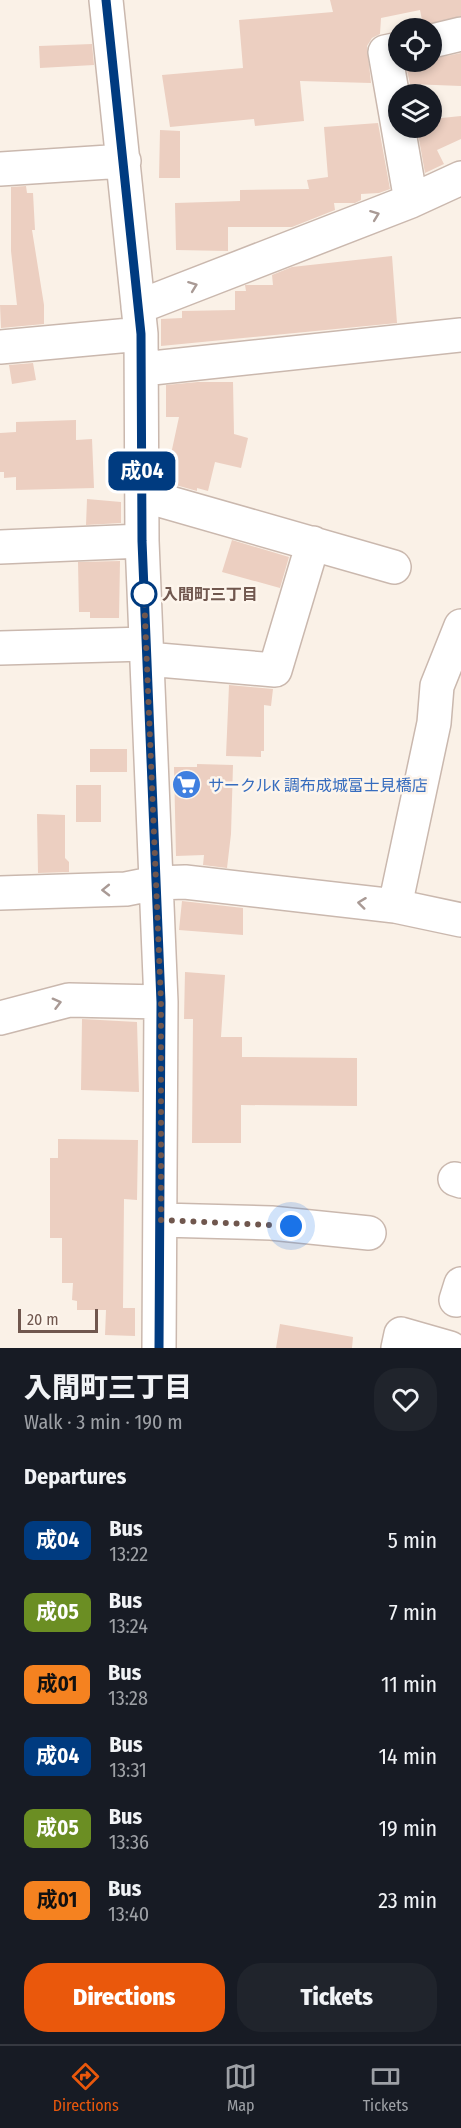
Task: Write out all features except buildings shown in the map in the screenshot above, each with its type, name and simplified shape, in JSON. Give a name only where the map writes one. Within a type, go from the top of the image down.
[{"type":"street","points":[[106,0],[140,321],[142,369],[142,541],[161,1002],[159,1348]]},
{"type":"street","points":[[442,39],[461,34]]},
{"type":"street","points":[[388,51],[385,52],[388,69]]},
{"type":"street","points":[[388,72],[411,201]]},
{"type":"street","points":[[0,169],[124,160]]},
{"type":"street","points":[[0,347],[140,321],[461,178]]},
{"type":"street","points":[[142,369],[461,335]]},
{"type":"street","points":[[142,495],[394,567]]},
{"type":"street","points":[[0,547],[142,541]]},
{"type":"street","points":[[0,648],[146,652],[275,670],[313,543]]},
{"type":"street","points":[[395,906],[434,723],[438,686],[461,627]]},
{"type":"street","points":[[0,892],[126,890],[156,883],[185,882],[395,906],[461,920]]},
{"type":"street","points":[[0,1018],[69,1000],[161,1002]]},
{"type":"street","points":[[161,1220],[271,1223],[369,1233]]},
{"type":"street","points":[[398,1348],[401,1334],[450,1348]]},
{"type":"bus line","name":"成04","points":[[106,0],[141,334],[142,541],[161,1002],[159,1348]]},
{"type":"place","name":"入間町三丁目","points":[[144,594]]},
{"type":"place","name":"サークルK 調布成城富士見橋店","points":[[187,785]]},
{"type":"route","points":[[144,594],[161,1002],[161,1220],[271,1223],[291,1226]]}]
